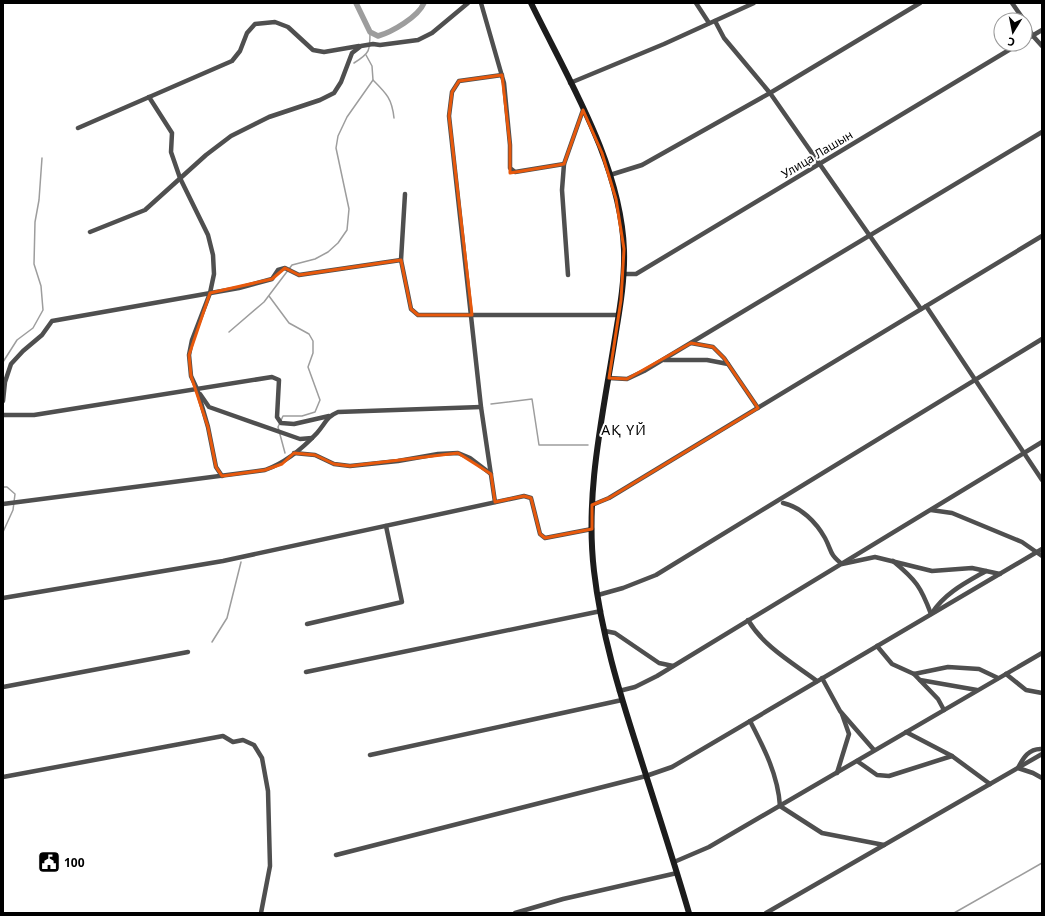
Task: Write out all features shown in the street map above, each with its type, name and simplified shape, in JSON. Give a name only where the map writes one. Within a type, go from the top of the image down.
[{"type":"main road","points":[[531,3],[594,130],[610,175],[621,223],[624,249],[624,274],[594,472],[592,505],[594,571],[600,611],[613,672],[690,913]]},
{"type":"street","points":[[78,128],[232,61],[240,51],[247,32],[255,24],[275,22],[288,27],[313,50],[324,52],[373,44],[380,45],[418,40],[432,34],[468,3]]},
{"type":"street","points":[[481,3],[502,75],[510,145],[510,168],[515,172],[564,164]]},
{"type":"street","points":[[696,3],[709,23]]},
{"type":"street","points":[[570,83],[754,3]]},
{"type":"street","points":[[610,175],[642,165],[770,93],[920,3]]},
{"type":"street","points":[[1012,3],[1018,12]]},
{"type":"street","points":[[715,21],[724,38],[770,93],[870,236],[974,379],[1042,480]]},
{"type":"street","points":[[1042,30],[1033,36],[1042,46]]},
{"type":"street","points":[[90,232],[145,210],[230,136],[269,116],[320,100],[334,93],[341,82],[352,53],[361,46]]},
{"type":"street","name":"Улица Лашын","points":[[624,274],[636,274],[1006,52]]},
{"type":"street","points":[[495,502],[481,407],[449,116],[452,92],[459,81],[502,75]]},
{"type":"street","points":[[149,98],[172,134],[171,152],[180,178],[210,242],[213,255],[214,274],[210,293],[192,340],[189,355],[191,376],[197,389],[208,427],[216,467],[222,476]]},
{"type":"street","points":[[568,275],[562,190],[564,164],[583,110]]},
{"type":"street","points":[[609,378],[627,379],[664,360],[1042,132]]},
{"type":"street","points":[[405,194],[401,260],[411,309],[418,314],[619,315]]},
{"type":"street","points":[[592,505],[610,498],[1042,236]]},
{"type":"street","points":[[3,401],[5,382],[11,364],[23,351],[42,335],[52,320],[239,288],[272,279],[278,270],[285,268],[299,275],[401,260]]},
{"type":"street","points":[[598,595],[623,588],[656,575],[974,379],[1042,339]]},
{"type":"street","points":[[691,343],[713,347],[728,364],[758,408]]},
{"type":"street","points":[[664,360],[707,360],[728,364]]},
{"type":"street","points":[[3,414],[34,415],[272,377],[279,380],[277,416],[281,423],[294,424],[329,416],[338,412],[481,407]]},
{"type":"street","points":[[197,389],[209,407],[300,440],[312,438]]},
{"type":"street","points":[[3,504],[265,470],[282,464],[322,428],[329,416]]},
{"type":"street","points":[[619,691],[635,687],[673,666],[1042,442]]},
{"type":"street","points":[[294,453],[316,455],[334,464],[350,466],[398,461],[438,454],[458,454],[470,458],[491,474]]},
{"type":"street","points":[[3,598],[223,561],[524,496],[531,498],[540,534],[545,538],[592,529]]},
{"type":"street","points":[[783,503],[800,510],[810,520],[824,538],[832,556],[842,564]]},
{"type":"street","points":[[931,510],[952,513],[1022,542],[1042,556]]},
{"type":"street","points":[[306,624],[402,602],[386,526]]},
{"type":"street","points":[[336,855],[646,776],[672,767],[1042,549]]},
{"type":"street","points":[[864,550],[875,557]]},
{"type":"street","points":[[842,564],[875,557],[932,571],[972,568],[1000,574]]},
{"type":"street","points":[[892,560],[912,576],[922,589],[931,614]]},
{"type":"street","points":[[931,614],[940,601],[950,592],[986,571]]},
{"type":"street","points":[[306,672],[600,611]]},
{"type":"street","points":[[748,620],[755,632],[769,645],[817,681]]},
{"type":"street","points":[[605,631],[615,633],[659,663],[673,666]]},
{"type":"street","points":[[877,646],[892,664],[914,674],[938,699],[944,710]]},
{"type":"street","points":[[3,687],[188,652]]},
{"type":"street","points":[[674,862],[709,847],[1042,653]]},
{"type":"street","points":[[914,674],[948,667],[979,670],[998,678]]},
{"type":"street","points":[[1006,674],[1026,690],[1042,693]]},
{"type":"street","points":[[822,678],[840,711],[849,734],[837,773]]},
{"type":"street","points":[[920,680],[977,690]]},
{"type":"street","points":[[370,755],[622,700]]},
{"type":"street","points":[[840,711],[874,750]]},
{"type":"street","points":[[750,721],[769,759],[779,790],[780,806]]},
{"type":"street","points":[[906,732],[952,756],[990,784]]},
{"type":"street","points":[[3,777],[223,736],[233,742],[243,740],[254,745],[262,758],[268,791],[270,866],[261,913]]},
{"type":"street","points":[[1018,768],[1024,756],[1036,748],[1042,749]]},
{"type":"street","points":[[766,913],[1042,754]]},
{"type":"street","points":[[857,761],[877,775],[889,776],[952,756]]},
{"type":"street","points":[[1018,768],[1033,772],[1042,772]]},
{"type":"street","points":[[1033,772],[1042,778]]},
{"type":"street","points":[[780,806],[822,833],[884,845]]},
{"type":"street","points":[[515,913],[564,899],[677,873]]},
{"type":"highlighted area","points":[[502,75],[510,145],[510,173],[564,164],[583,110],[602,153],[616,199],[624,249],[621,300],[609,378],[627,379],[691,343],[713,347],[724,358],[758,408],[609,498],[592,505],[592,529],[545,538],[540,534],[531,498],[524,496],[495,502],[491,474],[458,453],[350,466],[334,464],[315,455],[294,453],[282,464],[265,470],[222,476],[216,467],[208,427],[191,376],[189,355],[210,293],[272,279],[285,268],[299,275],[401,260],[411,309],[418,315],[472,315],[449,116],[452,92],[459,81]]},
{"type":"waterway","points":[[356,3],[370,32],[378,36],[390,31],[410,19],[416,14],[424,3]]},
{"type":"waterway","points":[[354,63],[363,57],[368,51],[370,32]]},
{"type":"waterway","points":[[229,332],[264,302],[292,265],[315,259],[328,252],[338,243],[347,230],[349,209],[336,148],[338,136],[347,117],[373,80],[372,66],[366,55]]},
{"type":"waterway","points":[[373,80],[388,97],[392,106],[394,118]]},
{"type":"waterway","points":[[3,362],[17,340],[33,328],[43,310],[41,286],[34,264],[35,222],[39,200],[42,158]]},
{"type":"waterway","points":[[269,296],[289,323],[309,334],[313,341],[313,353],[308,367],[320,400],[315,412],[302,416],[283,416],[278,427],[285,453]]},
{"type":"waterway","points":[[491,404],[532,399],[539,445],[588,445]]},
{"type":"waterway","points":[[3,487],[7,487],[15,494],[13,510],[3,532]]},
{"type":"waterway","points":[[212,642],[227,618],[241,562]]},
{"type":"waterway","points":[[954,913],[1042,863]]},
{"type":"place","name":"100","points":[[49,862]]},
{"type":"district","name":"АҚ ҮЙ","points":[[624,429]]}]
